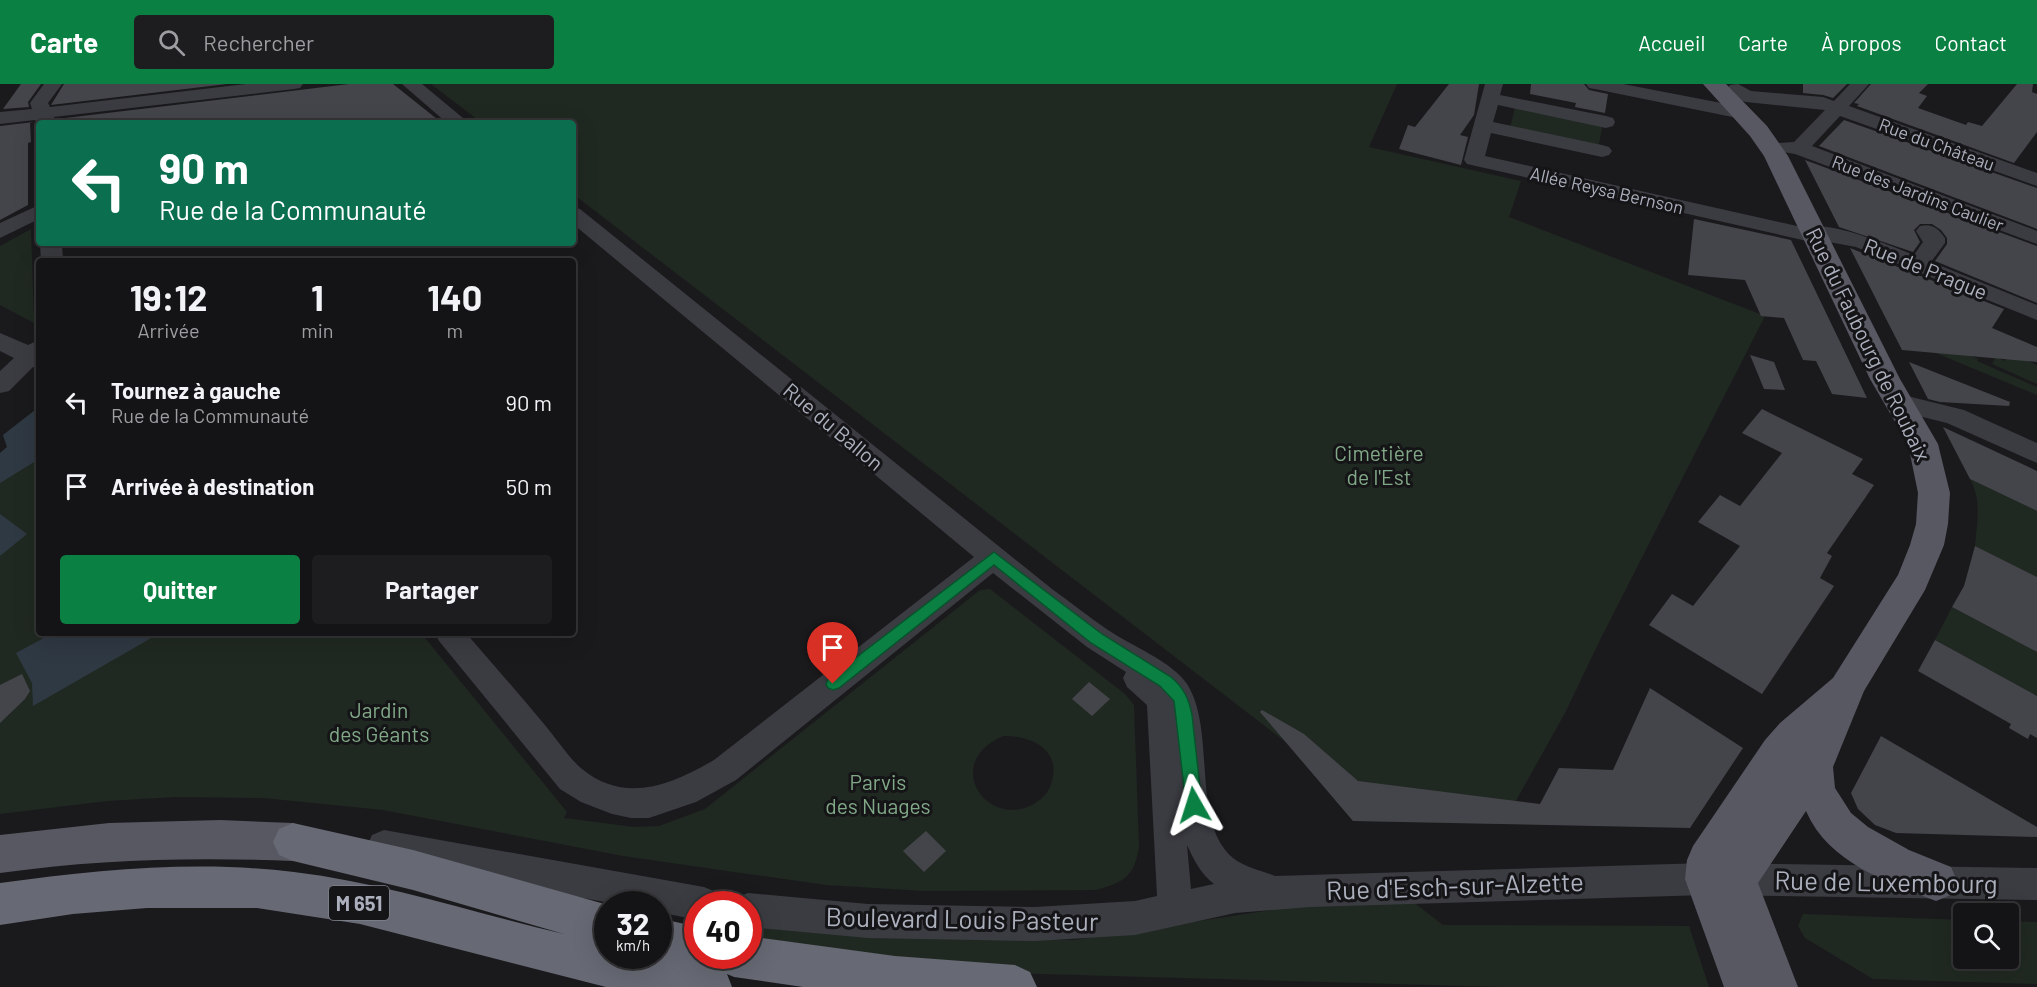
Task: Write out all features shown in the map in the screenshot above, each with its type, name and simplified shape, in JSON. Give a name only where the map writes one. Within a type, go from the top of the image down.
[{"type":"highway","points":[[293,842],[413,870],[594,922]]},
{"type":"highway","name":"M 651","points":[[0,904],[136,888],[217,887],[293,892],[408,914],[587,961],[710,987]]},
{"type":"highway","points":[[762,960],[895,978],[1015,987]]},
{"type":"main road","name":"Rue du Faubourg de Roubaix","points":[[1731,95],[1770,146],[1899,403],[1923,444],[1929,461],[1934,493],[1928,546],[1913,580],[1848,685],[1814,765],[1764,841],[1721,879],[1707,860],[1712,851],[1779,752],[1793,735],[1848,685]]},
{"type":"main road","points":[[1814,765],[1813,776],[1817,795],[1830,817],[1844,834],[1878,857],[1936,881]]},
{"type":"main road","points":[[0,854],[69,844],[129,840],[200,838],[293,842]]},
{"type":"main road","points":[[1721,879],[1742,937],[1776,987]]},
{"type":"main road","points":[[1742,937],[1746,987]]},
{"type":"street","points":[[44,118],[39,103],[53,84]]},
{"type":"street","points":[[0,118],[44,118],[294,84]]},
{"type":"street","points":[[411,84],[455,120]]},
{"type":"street","points":[[1798,148],[1860,84]]},
{"type":"street","points":[[1595,187],[1606,122],[1603,86],[1731,95]]},
{"type":"street","points":[[1492,91],[1606,122]]},
{"type":"street","name":"Allée Reysa Bernson","points":[[1492,91],[1473,160],[1815,234]]},
{"type":"street","name":"Rue du Château","points":[[1731,95],[1823,104],[2033,171]]},
{"type":"street","points":[[1483,126],[1602,151]]},
{"type":"street","name":"Rue des Jardins Caulier","points":[[1770,146],[1798,148],[2037,238]]},
{"type":"street","points":[[0,232],[36,213]]},
{"type":"street","name":"Rue du Ballon","points":[[576,215],[994,557],[1097,638],[1156,693],[1162,705],[1175,909]]},
{"type":"street","points":[[1918,264],[1934,243],[1934,238],[1927,231]]},
{"type":"street","name":"Rue de Prague","points":[[1815,234],[1862,242],[2037,313]]},
{"type":"street","points":[[0,341],[36,355],[0,385]]},
{"type":"street","points":[[1899,403],[1941,411],[2037,454]]},
{"type":"street","points":[[452,636],[571,779],[608,800],[629,804],[650,802],[673,798],[696,788],[725,770],[994,557]]},
{"type":"street","name":"Rue du Ballon","points":[[1097,638],[1166,681],[1176,690],[1184,715],[1194,805],[1206,851],[1229,875],[1272,892]]},
{"type":"street","points":[[293,842],[385,846],[684,900]]},
{"type":"street","name":"Rue d'Esch-sur-Alzette","points":[[1175,909],[1214,900],[1272,892],[1721,879]]},
{"type":"street","name":"Rue de Luxembourg","points":[[1721,879],[2037,884]]},
{"type":"street","name":"Boulevard Louis Pasteur","points":[[762,911],[868,921],[985,924],[1086,922],[1135,918],[1175,909]]},
{"type":"green space","name":"Cimetière de l'Est","points":[[431,84],[1397,84],[1369,147],[1521,181],[1509,217],[1765,316],[1565,713],[1503,824],[1353,821],[1287,743],[576,196],[576,120],[478,120]]},
{"type":"green space","points":[[1517,100],[1604,118],[1597,154],[1508,136]]},
{"type":"green space","points":[[31,229],[34,323],[0,305],[0,246]]},
{"type":"green space","points":[[1876,300],[1902,313],[1952,346],[1978,359],[1977,361],[2037,387],[2037,395],[1895,336]]},
{"type":"green space","points":[[2010,353],[2037,365],[2037,384],[1992,364],[1996,357],[2005,361]]},
{"type":"green space","points":[[36,409],[36,636],[423,636],[567,812],[564,818],[634,827],[659,826],[705,809],[980,590],[990,589],[1125,694],[1134,705],[1139,847],[1137,857],[1131,872],[1126,877],[1096,890],[925,891],[826,885],[623,856],[383,810],[263,798],[176,797],[107,801],[0,814],[0,453],[7,447],[3,435]],"holes":[[[1003,736],[1024,738],[1042,747],[1048,754],[1054,772],[1050,788],[1043,797],[1030,806],[1013,810],[998,807],[985,799],[977,788],[973,775],[975,761],[985,747]]]},
{"type":"green space","points":[[1970,479],[2037,511],[2037,577],[1975,546],[1977,503]]},
{"type":"green space","points":[[1952,607],[2037,652],[2037,696],[1935,640]]},
{"type":"green space","points":[[1408,898],[1443,925],[1689,926],[1709,987],[1505,987],[932,971],[762,947],[762,926],[886,935],[1074,940],[1291,907]]},
{"type":"green space","points":[[1803,914],[1953,920],[1953,969],[2019,969],[2019,921],[2037,922],[2037,984],[1873,979],[1805,938],[1798,926]]},
{"type":"shaded area","points":[[36,409],[36,461],[0,483],[0,453],[7,447],[3,435]]},
{"type":"shaded area","points":[[0,514],[27,534],[0,556]]},
{"type":"shaded area","points":[[47,636],[155,636],[33,706],[32,683],[16,653]]},
{"type":"building","points":[[21,84],[41,84],[28,102],[29,107],[3,109]]},
{"type":"building","points":[[64,84],[227,84],[51,105]]},
{"type":"building","points":[[349,84],[393,84],[438,120],[57,120]]},
{"type":"building","points":[[1449,84],[1479,84],[1474,115],[1460,135],[1468,137],[1461,165],[1399,149],[1408,125],[1415,127]]},
{"type":"building","points":[[1531,84],[1584,84],[1589,90],[1608,94],[1605,113],[1575,107],[1576,103],[1530,94]]},
{"type":"building","points":[[1803,84],[1847,84],[1833,98],[1803,93]]},
{"type":"building","points":[[1871,84],[1928,84],[1919,93],[1927,96],[1918,108],[1966,125],[1968,122],[1982,126],[2017,84],[2033,84],[2032,92],[2037,94],[2037,132],[2014,163],[1857,106],[1859,104],[1854,103]]},
{"type":"building","points":[[1844,120],[2037,188],[2037,229],[1819,146]]},
{"type":"building","points":[[34,122],[30,123],[31,142],[28,143],[28,205],[0,220],[0,126]]},
{"type":"building","points":[[1805,160],[2037,246],[2037,303],[1935,261],[1947,244],[1947,238],[1932,224],[1920,224],[1914,230],[1920,242],[1913,252],[1839,227]]},
{"type":"building","points":[[1694,219],[1791,240],[1867,398],[1832,394],[1816,361],[1803,360],[1784,318],[1761,316],[1745,280],[1688,275]]},
{"type":"building","points":[[1850,248],[2004,309],[1992,328],[2037,347],[2037,362],[1902,350]]},
{"type":"building","points":[[1750,355],[1774,362],[1785,390],[1764,389]]},
{"type":"building","points":[[1909,362],[2010,402],[2009,406],[1940,402],[1928,399]]},
{"type":"building","points":[[1762,409],[1863,459],[1852,474],[1874,485],[1827,553],[1832,556],[1820,578],[1834,586],[1762,694],[1649,625],[1672,594],[1693,606],[1740,546],[1698,522],[1720,495],[1740,506],[1782,453],[1742,433]]},
{"type":"building","points":[[1943,427],[2037,471],[2037,511],[1970,479]]},
{"type":"building","points":[[1975,546],[2037,577],[2037,652],[1952,607],[1964,586]]},
{"type":"building","points":[[1935,640],[2037,696],[2037,738],[2030,734],[2028,739],[2009,728],[2011,724],[1918,671]]},
{"type":"building","points":[[22,674],[30,691],[25,699],[0,723],[0,685]]},
{"type":"building","points":[[1089,682],[1110,699],[1092,716],[1072,699]]},
{"type":"building","points":[[1650,688],[1743,748],[1690,828],[1353,821],[1260,712],[1262,710],[1304,734],[1358,781],[1540,804],[1559,768],[1613,770]]},
{"type":"building","points":[[1881,736],[2037,827],[2037,837],[1896,833],[1875,825],[1858,809],[1851,793]]},
{"type":"building","points":[[926,831],[946,851],[924,872],[903,851]]},
{"type":"route","points":[[833,684],[994,557],[1097,638],[1166,681],[1176,690],[1184,715],[1194,805]]},
{"type":"park label","name":"Jardin des Géants","points":[[379,721]]},
{"type":"park label","name":"Parvis des Nuages","points":[[878,793]]}]
